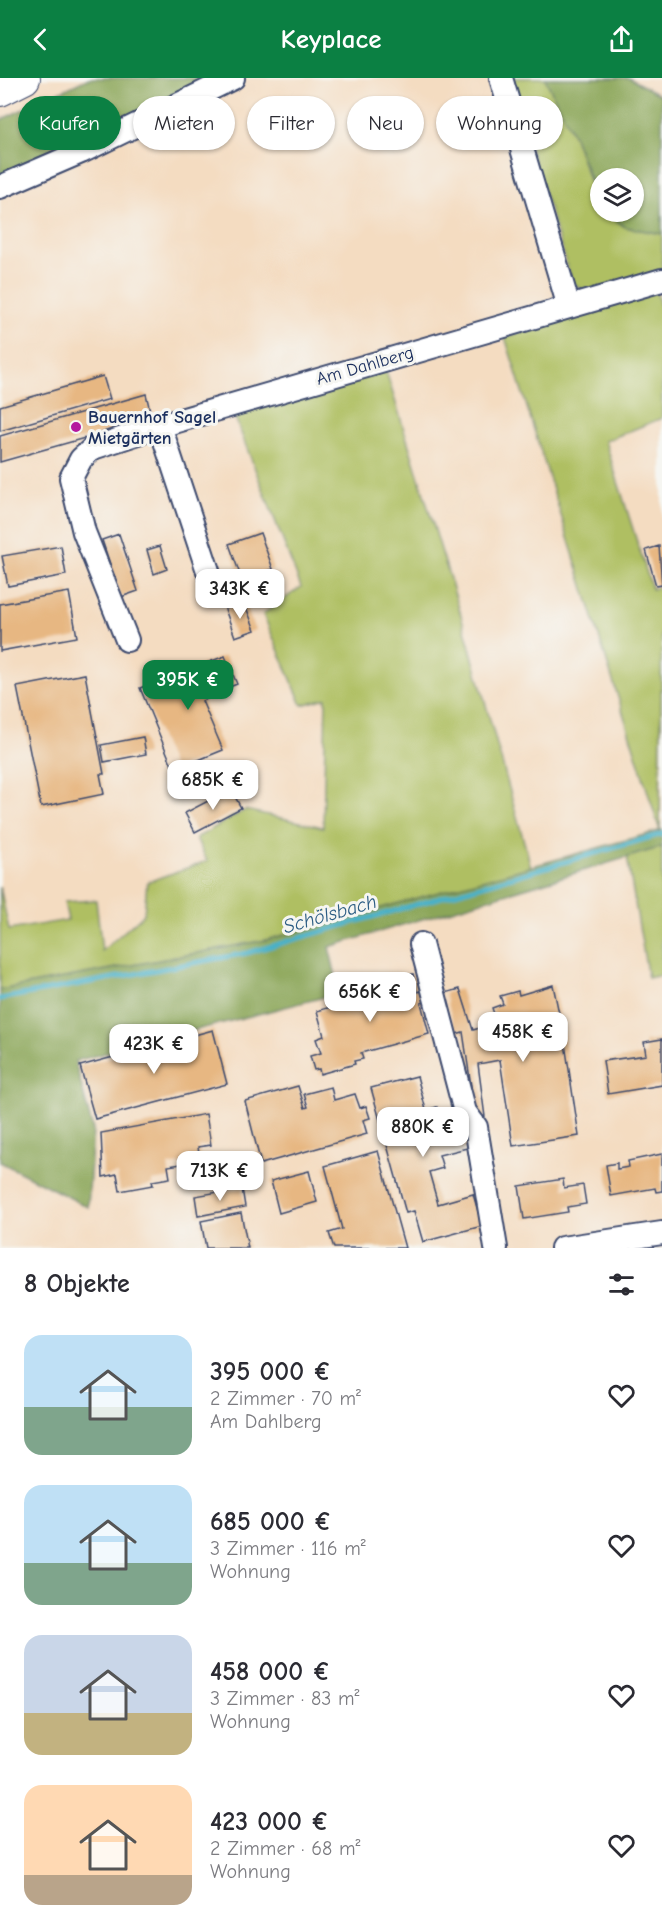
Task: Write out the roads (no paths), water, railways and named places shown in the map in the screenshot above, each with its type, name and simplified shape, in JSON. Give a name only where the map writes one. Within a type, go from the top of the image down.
[{"type":"highway","points":[[0,90],[24,78]]},
{"type":"street","points":[[0,187],[81,152],[233,78]]},
{"type":"street","points":[[501,78],[569,307]]},
{"type":"street","name":"Am Dahlberg","points":[[127,640],[84,532],[70,478],[81,459],[93,448],[160,426],[662,282]]},
{"type":"street","points":[[160,426],[209,574]]},
{"type":"street","points":[[421,944],[465,1112],[476,1128],[496,1248]]},
{"type":"street","points":[[562,1248],[625,1243],[662,1233]]},
{"type":"waterway","name":"Schölsbach","points":[[0,999],[247,953],[662,834]]},
{"type":"place","name":"Bauernhof Sagel Mietgärten","points":[[76,427]]}]
